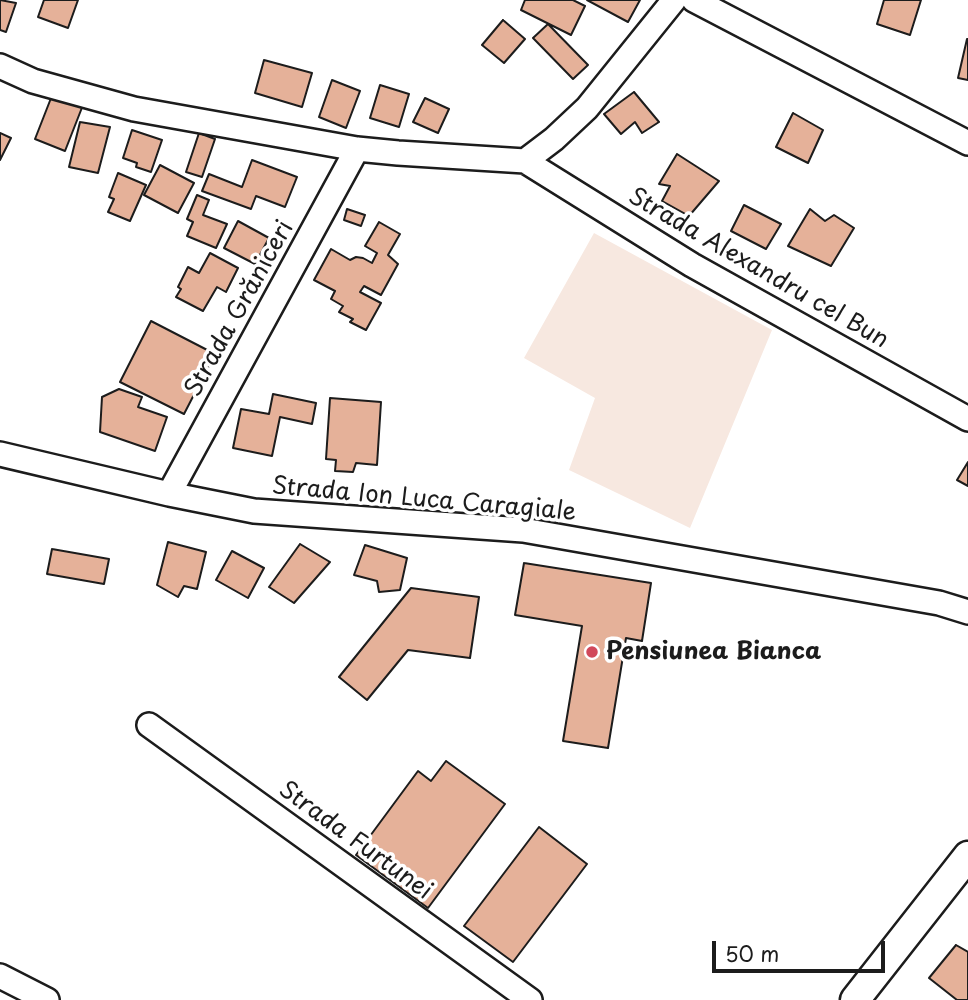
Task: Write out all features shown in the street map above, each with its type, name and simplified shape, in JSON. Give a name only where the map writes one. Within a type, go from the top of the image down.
[{"type":"main road","points":[[855,1000],[968,856]]},
{"type":"street","points":[[0,66],[33,81],[134,109],[357,149],[525,161],[554,139],[587,108],[674,0]]},
{"type":"street","points":[[694,0],[968,143]]},
{"type":"street","name":"Strada Grăniceri","points":[[169,494],[357,149]]},
{"type":"street","name":"Strada Alexandru cel Bun","points":[[525,161],[692,265],[968,419]]},
{"type":"street","name":"Strada Ion Luca Caragiale","points":[[0,454],[254,511],[523,530],[939,603],[968,612]]},
{"type":"street","name":"Strada Furtunei","points":[[149,725],[530,1000]]},
{"type":"street","points":[[0,976],[47,1000]]},
{"type":"shaded area","points":[[594,233],[772,330],[690,528],[569,470],[595,398],[524,358]]},
{"type":"building","points":[[0,0],[16,3],[6,32],[0,30]]},
{"type":"building","points":[[44,0],[78,0],[68,28],[38,17]]},
{"type":"building","points":[[525,0],[573,0],[585,6],[571,35],[521,10]]},
{"type":"building","points":[[587,0],[640,0],[628,22]]},
{"type":"building","points":[[884,0],[921,0],[910,35],[877,24]]},
{"type":"building","points":[[503,20],[525,39],[504,63],[482,45]]},
{"type":"building","points":[[548,24],[588,65],[573,79],[533,38]]},
{"type":"building","points":[[968,39],[968,80],[958,78]]},
{"type":"building","points":[[264,60],[312,73],[302,107],[255,93]]},
{"type":"building","points":[[332,80],[360,91],[346,128],[319,117]]},
{"type":"building","points":[[380,85],[409,94],[399,127],[370,118]]},
{"type":"building","points":[[634,92],[659,122],[642,133],[635,122],[621,134],[604,114]]},
{"type":"building","points":[[53,93],[83,105],[65,151],[35,139]]},
{"type":"building","points":[[425,98],[449,109],[438,133],[413,122]]},
{"type":"building","points":[[793,113],[823,130],[808,163],[776,147]]},
{"type":"building","points":[[80,122],[110,127],[98,173],[69,167]]},
{"type":"building","points":[[132,130],[162,140],[151,172],[136,167],[137,163],[123,158]]},
{"type":"building","points":[[0,133],[11,138],[0,160]]},
{"type":"building","points":[[199,133],[215,139],[202,177],[186,172]]},
{"type":"building","points":[[677,154],[719,181],[689,216],[662,201],[670,186],[659,184]]},
{"type":"building","points":[[252,160],[297,177],[285,207],[256,196],[251,209],[202,191],[209,174],[242,187]]},
{"type":"building","points":[[160,165],[194,183],[178,213],[144,195]]},
{"type":"building","points":[[118,173],[146,185],[130,221],[108,212],[114,199],[109,197]]},
{"type":"building","points":[[197,195],[209,200],[203,215],[227,224],[216,248],[187,236],[193,222],[187,219]]},
{"type":"building","points":[[744,205],[781,224],[766,249],[731,231]]},
{"type":"building","points":[[347,209],[365,215],[361,226],[344,220]]},
{"type":"building","points":[[810,209],[825,221],[834,215],[854,228],[831,266],[788,246]]},
{"type":"building","points":[[238,221],[269,238],[255,264],[224,248]]},
{"type":"building","points":[[379,222],[400,234],[388,255],[398,264],[381,295],[364,286],[360,292],[381,303],[366,330],[350,322],[353,319],[339,312],[343,306],[331,299],[335,291],[314,280],[331,249],[350,260],[356,257],[372,263],[377,253],[365,246]]},
{"type":"building","points":[[210,253],[238,268],[226,292],[217,287],[203,311],[176,297],[188,267],[199,273]]},
{"type":"building","points":[[151,321],[215,354],[184,414],[120,382]]},
{"type":"building","points":[[119,389],[142,397],[138,407],[167,417],[155,451],[100,432],[102,397]]},
{"type":"building","points":[[273,394],[316,403],[312,424],[280,417],[272,456],[233,448],[241,409],[269,414]]},
{"type":"building","points":[[330,398],[381,402],[377,465],[356,463],[353,472],[335,471],[336,460],[326,459]]},
{"type":"building","points":[[968,462],[968,486],[957,480]]},
{"type":"building","points":[[168,542],[206,552],[197,589],[184,586],[178,597],[157,585]]},
{"type":"building","points":[[300,544],[330,562],[294,603],[269,587]]},
{"type":"building","points":[[365,545],[407,558],[400,590],[379,592],[377,581],[354,575]]},
{"type":"building","points":[[52,549],[109,559],[104,584],[47,574]]},
{"type":"building","points":[[232,551],[264,568],[248,598],[216,580]]},
{"type":"building","points":[[524,563],[651,583],[642,641],[626,638],[608,748],[563,741],[582,626],[515,615]]},
{"type":"building","points":[[411,588],[479,597],[470,658],[408,650],[367,700],[339,677]]},
{"type":"building","points":[[446,761],[505,804],[428,908],[356,855],[418,771],[431,781]]},
{"type":"building","points":[[539,827],[587,864],[513,962],[464,926]]},
{"type":"building","points":[[956,945],[968,952],[968,1000],[957,1000],[929,978]]},
{"type":"place","name":"Pensiunea Bianca","points":[[592,652]]}]
